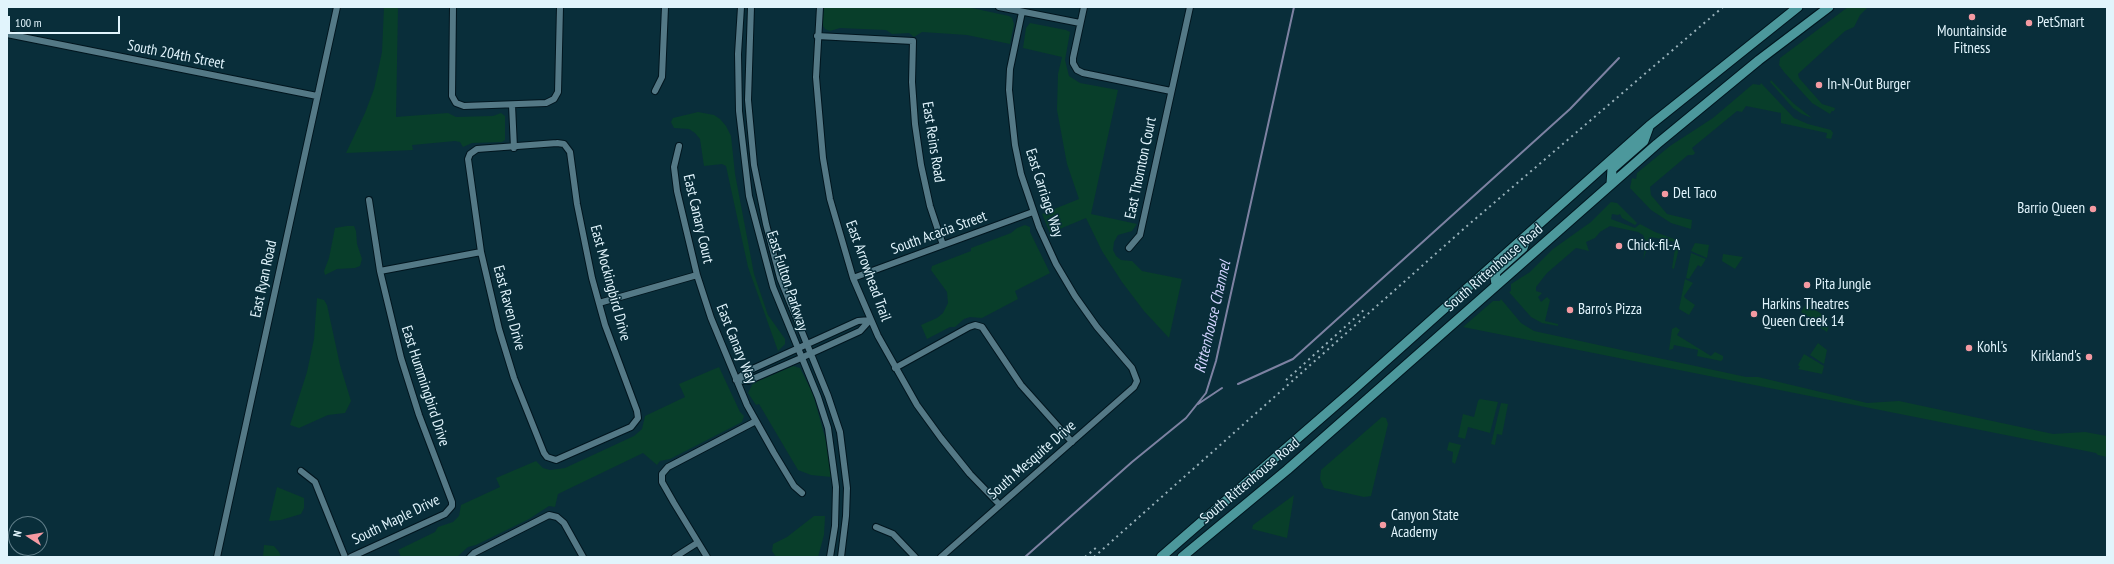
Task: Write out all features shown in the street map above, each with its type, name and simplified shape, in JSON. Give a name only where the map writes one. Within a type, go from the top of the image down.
[{"type":"main road","name":"South Rittenhouse Road","points":[[1161,557],[1650,126],[1798,7]]},
{"type":"main road","name":"South Rittenhouse Road","points":[[1182,557],[1289,468],[1611,184],[1759,60],[1829,7]]},
{"type":"main road","points":[[1748,46],[1759,60]]},
{"type":"main road","points":[[1611,184],[1612,169],[1644,141],[1650,126]]},
{"type":"main road","points":[[1496,284],[1496,272],[1523,248],[1527,235]]},
{"type":"main road","points":[[1278,455],[1289,468]]},
{"type":"street","name":"East Ryan Road","points":[[217,557],[337,7]]},
{"type":"street","points":[[453,7],[452,96],[456,103],[464,106],[546,103],[554,99],[558,92],[560,7]]},
{"type":"street","points":[[655,91],[662,77],[665,7]]},
{"type":"street","name":"East Fulton Parkway","points":[[741,7],[738,54],[739,111],[749,196],[767,271],[797,350],[824,413],[832,449],[836,487],[836,507],[830,557]]},
{"type":"street","name":"East Fulton Parkway","points":[[751,7],[748,100],[754,166],[766,224],[777,265],[806,345],[834,412],[844,456],[846,516],[841,557]]},
{"type":"street","name":"East Arrowhead Trail","points":[[820,7],[817,36],[818,118],[830,199],[853,278],[870,320],[895,368],[941,438],[970,474],[1000,505]]},
{"type":"street","points":[[999,7],[1080,24]]},
{"type":"street","points":[[1084,7],[1073,58],[1074,67],[1083,73],[1171,91]]},
{"type":"street","name":"East Thornton Court","points":[[1129,248],[1140,235],[1190,7]]},
{"type":"street","name":"East Carriage Way","points":[[1022,12],[1010,69],[1010,110],[1021,174],[1033,212],[1056,264],[1075,296],[1097,327],[1132,368],[1137,380]]},
{"type":"street","name":"South 204th Street","points":[[7,34],[317,96]]},
{"type":"street","name":"East Reins Road","points":[[817,36],[913,41],[912,82],[915,124],[927,192],[943,246]]},
{"type":"street","points":[[512,105],[514,148]]},
{"type":"street","name":"East Mockingbird Drive","points":[[514,148],[557,143],[567,146],[570,152],[581,229],[599,303],[620,368],[637,411],[636,423]]},
{"type":"street","name":"East Canary Court","points":[[679,146],[674,167],[677,191],[697,275]]},
{"type":"street","name":"East Raven Drive","points":[[514,148],[477,149],[470,154],[468,165],[481,252],[499,329],[514,378],[544,453],[552,459],[560,459],[631,427],[636,423]]},
{"type":"street","name":"East Hummingbird Drive","points":[[369,200],[380,271],[393,329],[410,387],[429,443],[451,498],[452,506]]},
{"type":"street","name":"South Acacia Street","points":[[853,278],[1033,212]]},
{"type":"street","points":[[380,271],[481,252]]},
{"type":"street","points":[[599,303],[697,275]]},
{"type":"street","name":"East Canary Way","points":[[697,275],[711,318],[736,380],[756,421]]},
{"type":"street","points":[[736,380],[746,372],[858,321],[870,320]]},
{"type":"street","points":[[736,380],[748,381],[810,354],[860,331],[870,320]]},
{"type":"street","points":[[895,368],[974,325],[982,327],[1021,385],[1072,442]]},
{"type":"street","name":"South Mesquite Drive","points":[[942,557],[1134,387],[1137,380]]},
{"type":"street","points":[[707,557],[697,543],[662,482],[662,474],[668,467],[756,421],[794,486],[802,493]]},
{"type":"street","points":[[301,470],[314,482],[345,557]]},
{"type":"street","name":"South Maple Drive","points":[[351,557],[445,514],[452,506]]},
{"type":"street","points":[[470,557],[474,553],[549,515],[557,516],[564,523],[583,557]]},
{"type":"street","points":[[876,527],[893,534],[915,557]]},
{"type":"street","points":[[675,557],[697,543]]},
{"type":"green space","points":[[384,7],[398,7],[396,117],[448,113],[456,117],[493,116],[501,113],[505,116],[505,140],[502,142],[472,143],[463,147],[460,142],[455,141],[412,145],[413,150],[346,153],[365,113],[374,89],[382,52]]},
{"type":"green space","points":[[824,7],[967,7],[1009,16],[1012,18],[1014,24],[1010,44],[967,35],[922,32],[914,37],[909,33],[892,34],[886,30],[840,28],[830,31],[825,29],[822,24]]},
{"type":"green space","points":[[1848,7],[1868,7],[1860,15],[1854,27],[1845,31],[1798,74],[1799,78],[1822,104],[1835,108],[1830,114],[1812,103],[1784,72],[1779,65],[1780,58]]},
{"type":"green space","points":[[1030,23],[1070,32],[1065,60],[1069,76],[1080,83],[1118,90],[1091,214],[1137,224],[1132,231],[1118,235],[1114,242],[1113,250],[1116,256],[1121,260],[1132,261],[1142,271],[1182,279],[1169,338],[1144,311],[1122,282],[1102,251],[1086,218],[1050,233],[1042,214],[1079,199],[1067,164],[1057,110],[1058,74],[1062,57],[1023,48],[1026,28]]},
{"type":"green space","points":[[1771,80],[1793,103],[1812,118],[1793,108],[1770,82]]},
{"type":"green space","points":[[1761,83],[1794,118],[1808,124],[1831,130],[1833,133],[1831,139],[1826,138],[1827,133],[1781,123],[1781,113],[1746,106],[1742,112],[1737,111],[1692,148],[1695,153],[1693,155],[1688,155],[1650,187],[1651,195],[1667,214],[1692,220],[1691,229],[1671,223],[1651,210],[1630,188],[1632,178],[1636,179],[1637,173],[1670,146],[1713,118],[1753,84],[1760,85]]},
{"type":"green space","points":[[698,112],[714,115],[720,119],[726,126],[731,136],[735,174],[754,274],[768,315],[785,339],[785,344],[778,351],[748,267],[726,166],[722,164],[704,166],[700,139],[689,129],[674,128],[671,122],[673,118]]},
{"type":"green space","points":[[1611,202],[1617,203],[1637,223],[1635,225],[1622,218],[1620,214],[1612,214],[1611,219],[1635,228],[1640,224],[1655,232],[1677,240],[1680,244],[1674,269],[1672,268],[1676,242],[1651,237],[1643,260],[1646,242],[1643,235],[1638,232],[1610,226],[1600,232],[1595,238],[1586,242],[1589,251],[1576,248],[1547,273],[1536,287],[1536,291],[1542,293],[1538,297],[1541,302],[1547,297],[1550,300],[1545,321],[1558,324],[1558,326],[1542,323],[1531,317],[1509,292],[1511,291],[1511,284],[1530,272],[1553,249],[1591,222]]},
{"type":"green space","points":[[1025,225],[1030,227],[1030,232],[1050,273],[1015,291],[1018,299],[982,318],[970,317],[964,319],[955,327],[950,327],[927,339],[921,325],[937,318],[943,313],[948,303],[947,292],[931,270],[932,266],[971,251],[971,248],[1011,233],[1017,228]]},
{"type":"green space","points":[[354,226],[356,231],[357,244],[362,259],[360,266],[355,268],[337,269],[325,275],[324,271],[329,258],[335,228]]},
{"type":"green space","points":[[1695,243],[1709,245],[1707,258],[1691,251]]},
{"type":"green space","points":[[1691,253],[1706,259],[1701,267],[1698,265],[1689,279],[1686,278]]},
{"type":"green space","points":[[1723,254],[1743,257],[1735,269],[1722,261]]},
{"type":"green space","points":[[1685,279],[1693,283],[1684,296],[1695,305],[1689,315],[1679,309]]},
{"type":"green space","points":[[317,298],[324,300],[327,305],[340,365],[351,401],[345,413],[328,415],[299,428],[290,425],[307,372],[314,339]]},
{"type":"green space","points":[[1501,299],[1521,323],[1534,331],[1746,377],[1758,377],[1867,403],[1899,401],[2053,434],[2085,432],[2107,436],[2107,457],[2096,453],[1463,327],[1493,301],[1500,301]]},
{"type":"green space","points":[[1806,304],[1826,317],[1824,325],[1829,326],[1827,332],[1812,322],[1813,320],[1801,312]]},
{"type":"green space","points":[[1676,327],[1680,330],[1677,335],[1711,356],[1715,352],[1723,356],[1723,359],[1721,361],[1697,356],[1698,350],[1674,345],[1673,349],[1669,350],[1672,329]]},
{"type":"green space","points":[[1818,343],[1827,350],[1824,364],[1810,355]]},
{"type":"green space","points":[[1804,354],[1824,366],[1822,374],[1798,369],[1800,367],[1798,365]]},
{"type":"green space","points":[[793,366],[800,368],[813,394],[828,448],[831,477],[811,475],[798,470],[759,404],[756,405],[748,393],[753,383]]},
{"type":"green space","points":[[719,367],[740,412],[744,416],[742,422],[670,459],[660,461],[657,465],[643,453],[558,494],[555,507],[549,506],[529,519],[476,545],[468,547],[457,557],[401,557],[398,550],[435,532],[438,527],[453,522],[459,516],[461,505],[500,487],[496,478],[536,461],[543,468],[550,470],[565,468],[634,436],[642,429],[645,416],[685,397],[679,384]]},
{"type":"green space","points":[[1480,399],[1498,402],[1490,433],[1468,427],[1465,439],[1458,437],[1463,414],[1474,417],[1478,401]]},
{"type":"green space","points":[[1501,403],[1508,404],[1502,435],[1497,434],[1495,445],[1491,444]]},
{"type":"green space","points":[[1382,417],[1386,418],[1388,424],[1371,496],[1364,497],[1324,488],[1320,479],[1321,470]]},
{"type":"green space","points":[[1449,442],[1461,445],[1455,464],[1452,462],[1453,452],[1447,450]]},
{"type":"green space","points":[[277,487],[304,498],[304,508],[301,514],[281,520],[269,521]]},
{"type":"green space","points":[[1294,495],[1287,538],[1252,529],[1253,525]]},
{"type":"green space","points":[[814,516],[825,516],[824,535],[818,557],[776,557],[772,551],[773,544],[787,537]]},
{"type":"green space","points":[[264,545],[274,546],[281,557],[263,557]]},
{"type":"waterway","name":"Rittenhouse Channel","points":[[1025,557],[1132,462],[1186,418],[1206,393],[1216,361],[1294,7]]},
{"type":"waterway","points":[[1238,384],[1293,359],[1570,109],[1619,58]]},
{"type":"waterway","points":[[1198,404],[1222,388]]},
{"type":"railway","points":[[1094,557],[1467,226],[1723,7]]},
{"type":"railway","points":[[1286,380],[1365,309]]},
{"type":"railway","points":[[1085,557],[1097,547]]},
{"type":"place","name":"Mountainside Fitness","points":[[1972,17]]},
{"type":"place","name":"PetSmart","points":[[2029,23]]},
{"type":"place","name":"In-N-Out Burger","points":[[1819,85]]},
{"type":"place","name":"Del Taco","points":[[1665,194]]},
{"type":"place","name":"Barrio Queen","points":[[2093,209]]},
{"type":"place","name":"Chick-fil-A","points":[[1619,246]]},
{"type":"place","name":"Pita Jungle","points":[[1807,285]]},
{"type":"place","name":"Barro's Pizza","points":[[1570,310]]},
{"type":"place","name":"Harkins Theatres Queen Creek 14","points":[[1754,314]]},
{"type":"place","name":"Kohl's","points":[[1969,348]]},
{"type":"place","name":"Kirkland's","points":[[2089,357]]},
{"type":"place","name":"Canyon State Academy","points":[[1383,525]]}]
